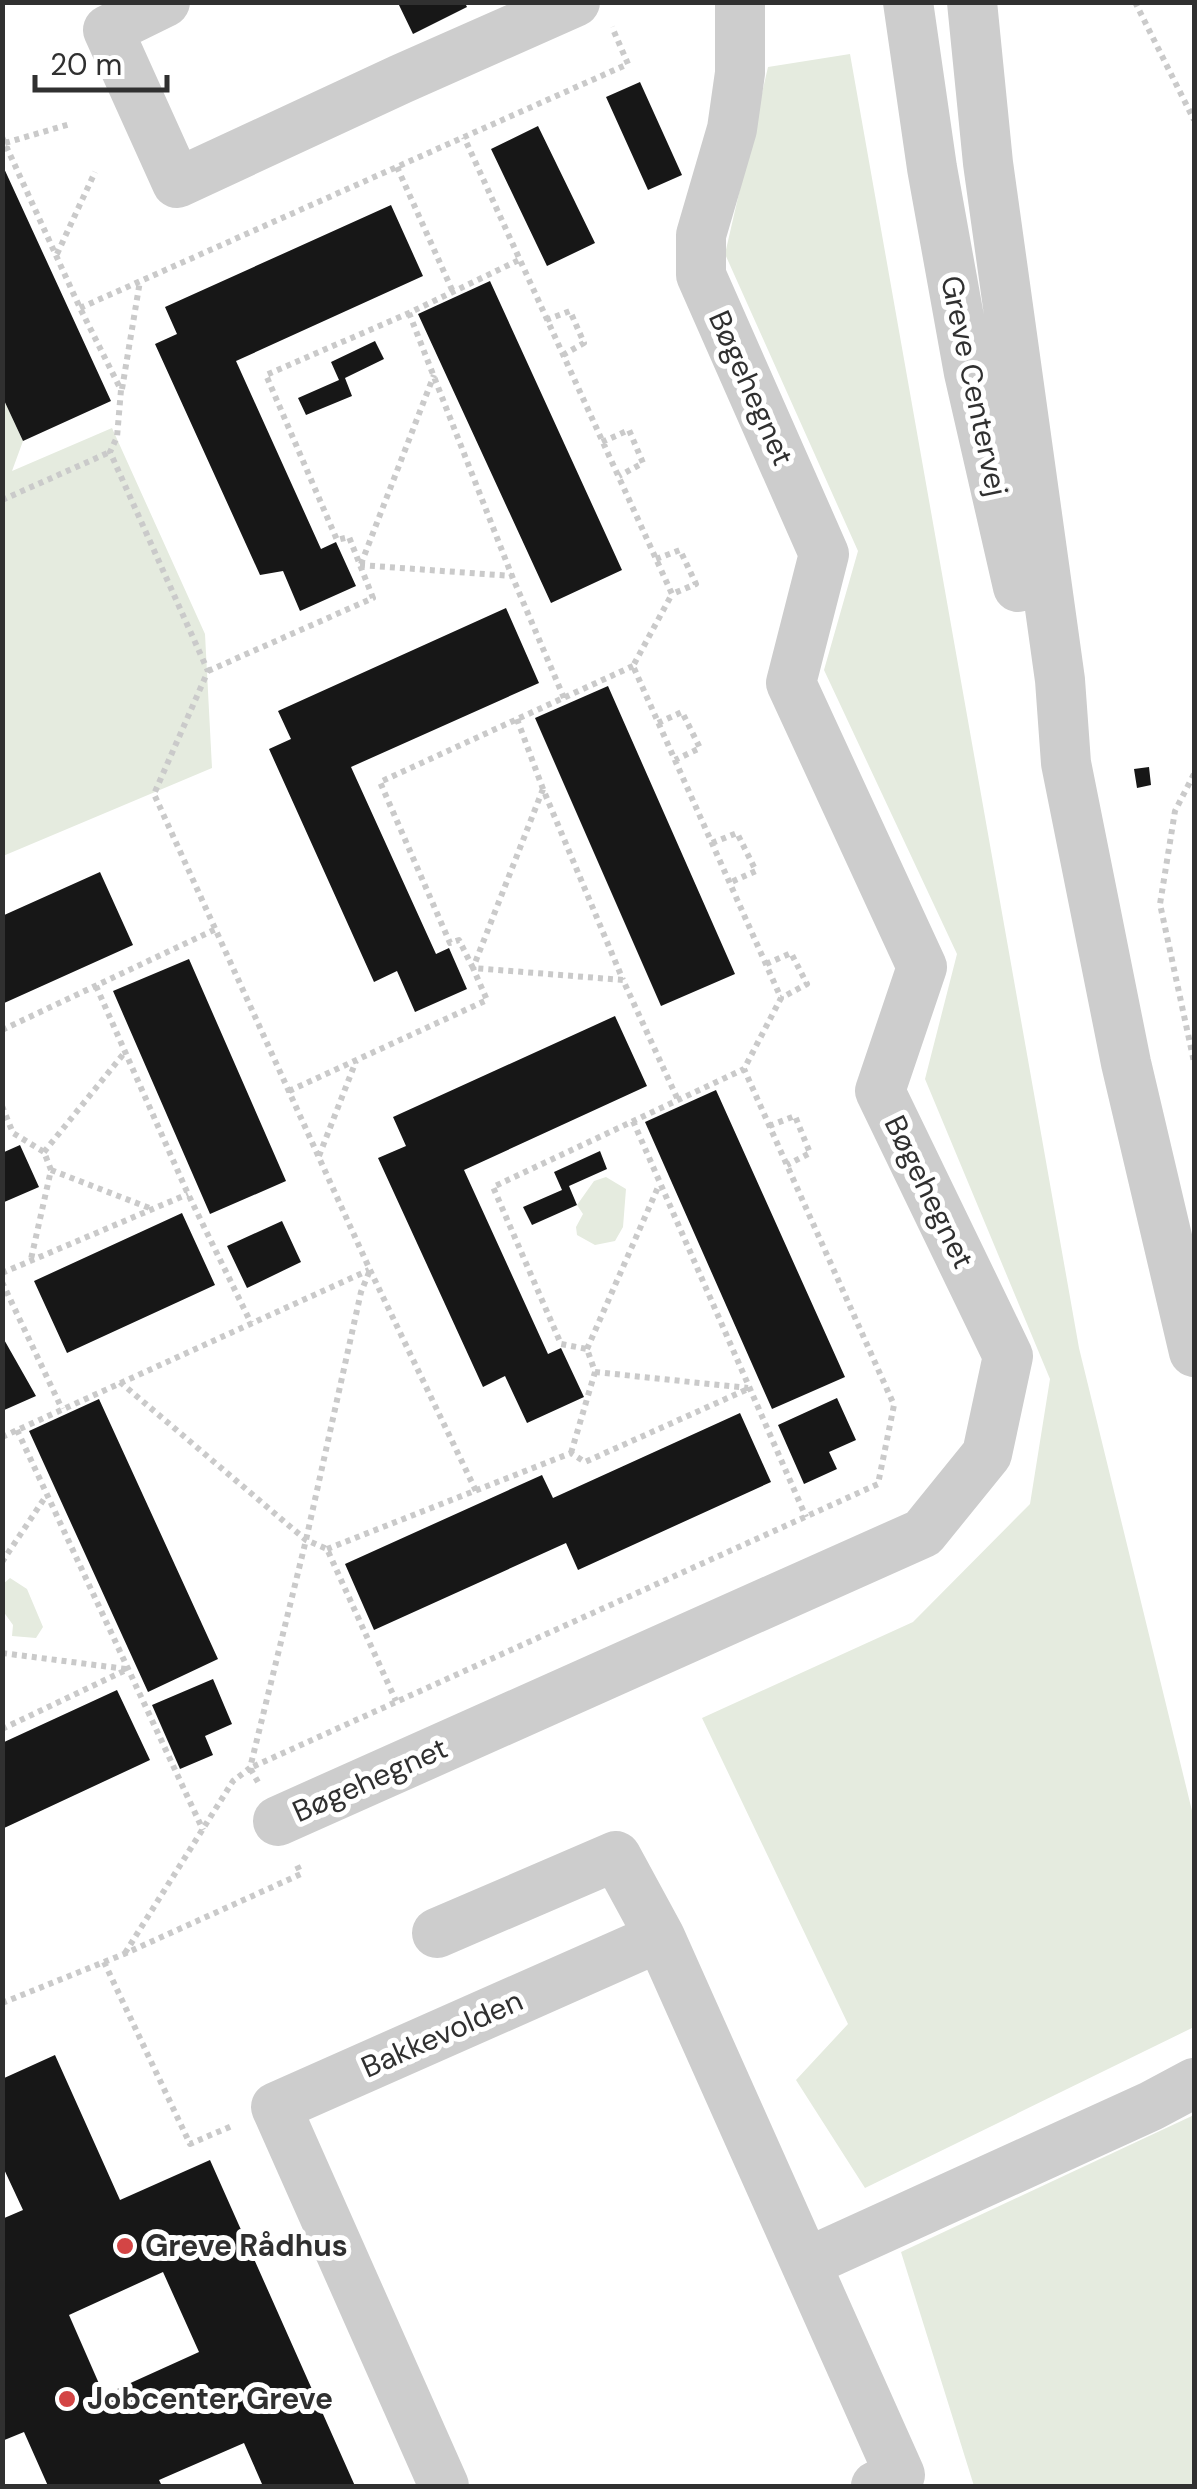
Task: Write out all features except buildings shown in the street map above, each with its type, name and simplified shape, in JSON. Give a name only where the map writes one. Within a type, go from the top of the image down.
[{"type":"street","points":[[165,2],[108,30],[178,183],[401,79],[591,10]]},
{"type":"street","name":"Bøgehegnet","points":[[278,1821],[923,1533],[987,1454],[1008,1356],[880,1091],[922,967],[792,683],[824,554],[701,276],[702,235],[732,130],[740,73],[740,2]]},
{"type":"street","name":"Greve Centervej","points":[[908,2],[932,168],[969,373],[1039,681],[1066,764],[1126,1063],[1194,1352]]},
{"type":"street","name":"Greve Centervej","points":[[972,2],[988,163],[1060,680],[1066,764]]},
{"type":"street","points":[[437,1934],[616,1856],[660,1937],[900,2475],[876,2486]]},
{"type":"street","name":"Bakkevolden","points":[[276,2107],[660,1937]]},
{"type":"street","points":[[806,2263],[1194,2084]]},
{"type":"street","points":[[276,2107],[444,2486]]},
{"type":"path","points":[[1135,2],[1194,120]]},
{"type":"path","points":[[80,308],[628,64],[591,10]]},
{"type":"path","points":[[70,124],[4,140],[121,390]]},
{"type":"path","points":[[464,137],[672,594]]},
{"type":"path","points":[[397,167],[454,292]]},
{"type":"path","points":[[56,255],[95,172]]},
{"type":"path","points":[[476,1491],[370,1270],[154,794],[208,671],[373,598],[349,536],[337,540],[266,374],[409,313],[519,260]]},
{"type":"path","points":[[2,500],[110,452],[117,437],[140,282]]},
{"type":"path","points":[[546,320],[570,312],[584,344],[563,355]]},
{"type":"path","points":[[409,313],[564,698]]},
{"type":"path","points":[[360,565],[434,374]]},
{"type":"path","points":[[602,442],[630,430],[644,463],[618,476]]},
{"type":"path","points":[[110,452],[208,671]]},
{"type":"path","points":[[288,1091],[487,1000],[458,940],[450,943],[380,782],[633,666],[672,594],[696,584],[680,550],[656,559]]},
{"type":"path","points":[[360,565],[512,576]]},
{"type":"path","points":[[633,666],[780,998]]},
{"type":"path","points":[[658,723],[682,712],[700,748],[674,760]]},
{"type":"path","points":[[517,719],[623,980],[678,1100]]},
{"type":"path","points":[[1194,774],[1175,811],[1160,904],[1194,1062]]},
{"type":"path","points":[[473,968],[543,789]]},
{"type":"path","points":[[712,843],[737,833],[756,871],[729,882]]},
{"type":"path","points":[[2,1030],[216,929]]},
{"type":"path","points":[[586,1348],[561,1344],[493,1187],[744,1069],[780,998],[806,984],[792,952],[766,964]]},
{"type":"path","points":[[473,968],[623,980]]},
{"type":"path","points":[[96,986],[188,1194],[251,1323]]},
{"type":"path","points":[[44,1152],[125,1052]]},
{"type":"path","points":[[319,1157],[357,1060]]},
{"type":"path","points":[[124,1954],[234,1781],[250,1768],[878,1484],[894,1405],[744,1069]]},
{"type":"path","points":[[2,1106],[14,1133],[44,1152],[51,1170],[31,1260]]},
{"type":"path","points":[[769,1126],[795,1116],[810,1153],[787,1165]]},
{"type":"path","points":[[633,1122],[806,1517]]},
{"type":"path","points":[[51,1170],[152,1209]]},
{"type":"path","points":[[571,1453],[595,1372],[586,1348],[659,1184]]},
{"type":"path","points":[[2,1273],[188,1194]]},
{"type":"path","points":[[2,1437],[370,1270]]},
{"type":"path","points":[[2,2003],[124,1954],[301,1874],[250,1768],[361,1292],[370,1270]]},
{"type":"path","points":[[2,1282],[62,1409]]},
{"type":"path","points":[[595,1372],[750,1388]]},
{"type":"path","points":[[120,1382],[306,1540],[327,1549],[396,1702]]},
{"type":"path","points":[[571,1453],[586,1462],[750,1388]]},
{"type":"path","points":[[17,1430],[202,1830]]},
{"type":"path","points":[[327,1549],[571,1453]]},
{"type":"path","points":[[2,1562],[47,1494]]},
{"type":"path","points":[[2,1652],[128,1669]]},
{"type":"path","points":[[2,1729],[128,1669]]},
{"type":"path","points":[[104,1962],[190,2144],[276,2107]]},
{"type":"shaded area","points":[[850,54],[1079,1348],[1194,1819],[1194,2027],[865,2188],[796,2080],[848,2024],[702,1718],[913,1622],[1030,1504],[1050,1379],[925,1079],[957,954],[824,670],[858,551],[725,254],[768,67]]},
{"type":"shaded area","points":[[2,396],[23,441],[12,471],[112,428],[205,634],[212,768],[3,856]]},
{"type":"shaded area","points":[[606,1177],[626,1189],[623,1227],[615,1241],[595,1245],[577,1235],[576,1227],[583,1214],[577,1205],[594,1181]]},
{"type":"shaded area","points":[[10,1578],[27,1589],[43,1627],[36,1638],[12,1636],[13,1625],[3,1611],[3,1584]]},
{"type":"shaded area","points":[[1194,2115],[1194,2486],[974,2486],[901,2252]]},
{"type":"place","name":"Greve Rådhus","points":[[125,2246]]},
{"type":"place","name":"Jobcenter Greve","points":[[67,2399]]}]
